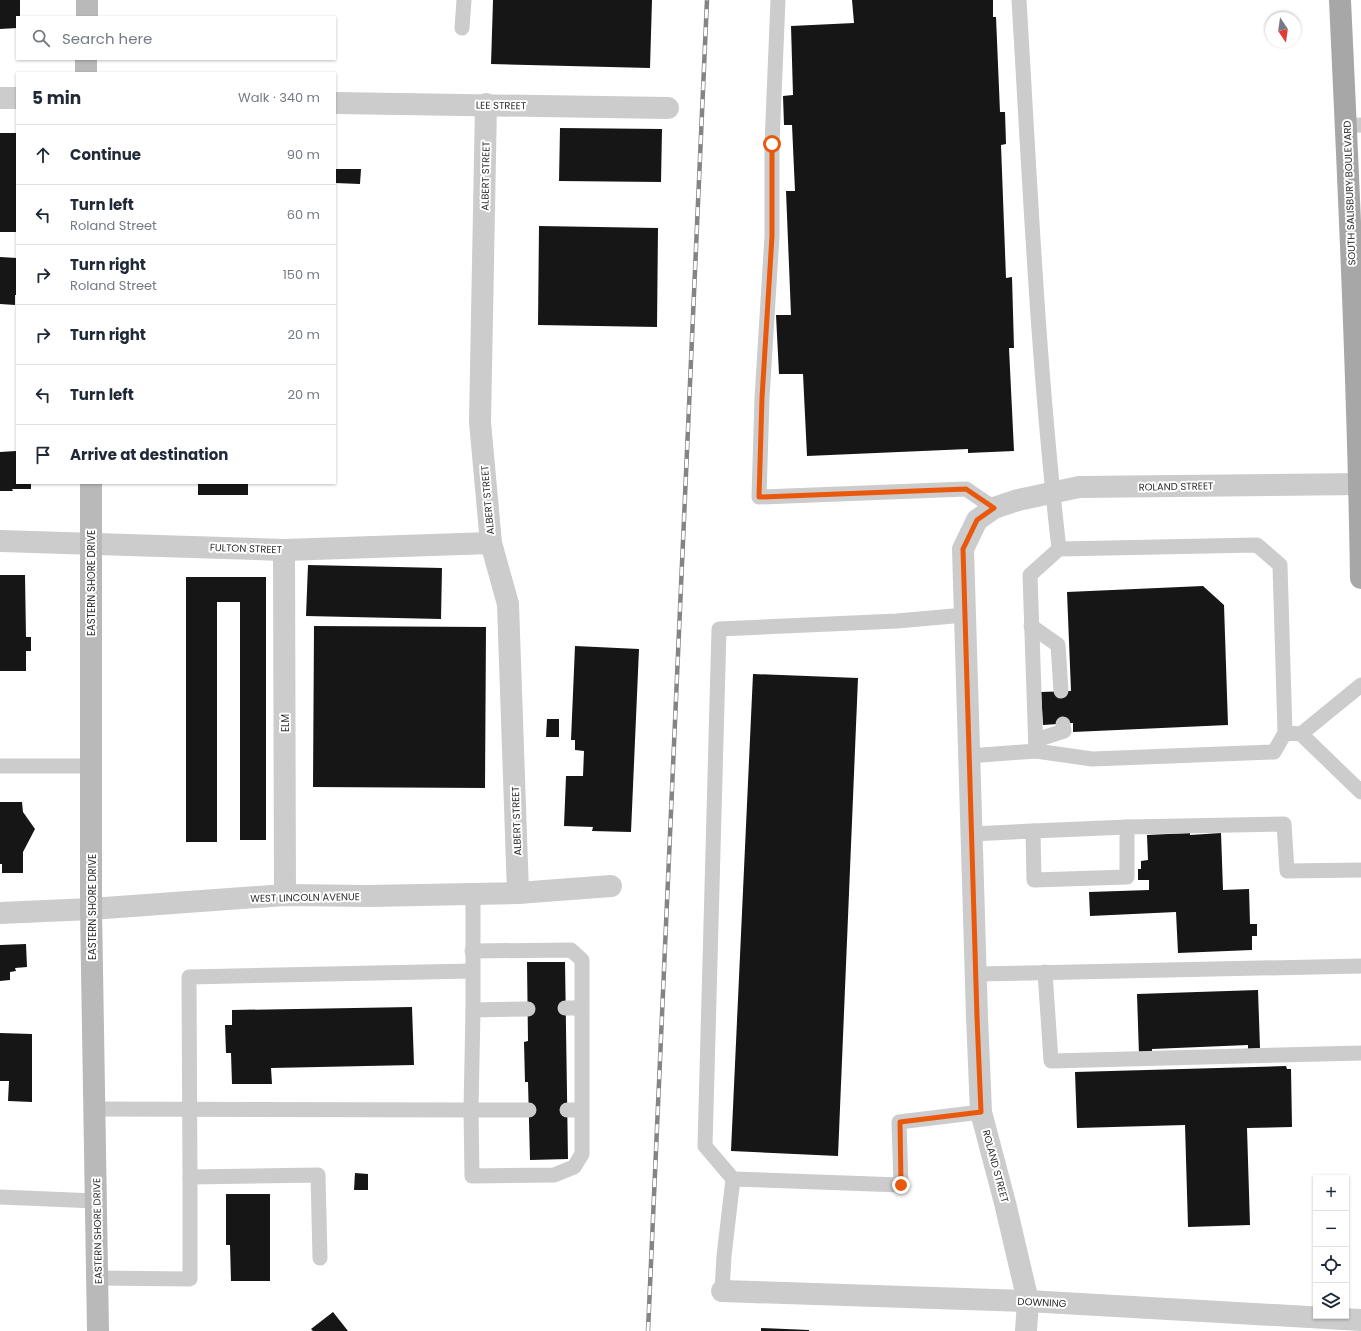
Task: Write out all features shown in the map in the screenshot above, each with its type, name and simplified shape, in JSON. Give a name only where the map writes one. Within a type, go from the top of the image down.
[{"type":"main road","name":"SOUTH SALISBURY BOULEVARD","points":[[1340,0],[1354,126],[1361,578]]},
{"type":"street","points":[[87,0],[87,16]]},
{"type":"street","points":[[86,60],[86,72]]},
{"type":"street","points":[[0,98],[16,98]]},
{"type":"street","name":"LEE STREET","points":[[336,103],[486,104],[668,108]]},
{"type":"street","name":"ALBERT STREET","points":[[486,104],[480,422],[491,543],[508,604],[518,893]]},
{"type":"street","name":"EASTERN SHORE DRIVE","points":[[91,484],[91,909],[98,1331]]},
{"type":"street","name":"ROLAND STREET","points":[[1026,1331],[1028,1301],[1005,1203],[981,1112],[963,549],[977,520],[994,508],[1018,500],[1079,487],[1360,484]]},
{"type":"street","name":"FULTON STREET","points":[[0,541],[284,550],[491,543]]},
{"type":"street","name":"ELM","points":[[284,550],[285,896]]},
{"type":"street","name":"WEST LINCOLN AVENUE","points":[[0,913],[91,909],[285,896],[518,893],[611,886]]},
{"type":"street","name":"DOWNING","points":[[722,1291],[1028,1301],[1361,1320]]},
{"type":"lane","points":[[462,28],[464,0]]},
{"type":"lane","points":[[778,0],[772,144],[772,236],[762,398],[759,497],[966,489],[994,508]]},
{"type":"lane","points":[[1019,0],[1039,337],[1059,549]]},
{"type":"lane","points":[[1257,545],[1280,565],[1285,733],[1274,752],[1092,759],[1036,746],[1030,575],[1059,549],[1257,545]]},
{"type":"lane","points":[[965,615],[897,621],[719,629],[705,1146],[733,1178],[901,1185],[900,1122],[981,1112]]},
{"type":"lane","points":[[1031,626],[1058,645],[1061,691]]},
{"type":"lane","points":[[1301,734],[1361,685]]},
{"type":"lane","points":[[969,756],[1036,746],[1064,731],[1063,724]]},
{"type":"lane","points":[[1285,733],[1301,734],[1361,792]]},
{"type":"lane","points":[[0,766],[91,766]]},
{"type":"lane","points":[[971,834],[1127,827],[1284,824],[1287,871],[1361,870]]},
{"type":"lane","points":[[1033,831],[1034,880],[1127,877],[1127,827]]},
{"type":"lane","points":[[472,951],[571,950],[582,960],[582,1008],[574,1110],[582,1154],[574,1166],[554,1175],[472,1176],[471,1110],[473,1010],[472,971],[472,951],[473,894]]},
{"type":"lane","points":[[976,974],[1361,966]]},
{"type":"lane","points":[[97,1278],[190,1280],[188,977],[472,971]]},
{"type":"lane","points":[[1045,972],[1050,1061],[1361,1053]]},
{"type":"lane","points":[[565,1008],[582,1008]]},
{"type":"lane","points":[[473,1010],[528,1009]]},
{"type":"lane","points":[[94,1109],[529,1110]]},
{"type":"lane","points":[[190,1177],[318,1175],[320,1258]]},
{"type":"lane","points":[[722,1291],[724,1256],[733,1178]]},
{"type":"lane","points":[[0,1197],[96,1201]]},
{"type":"building","points":[[0,0],[20,0],[20,16],[16,16],[16,28],[0,29]]},
{"type":"building","points":[[493,0],[652,0],[650,68],[491,64]]},
{"type":"building","points":[[852,0],[993,0],[993,17],[996,17],[1000,112],[1005,112],[1006,144],[1001,145],[1006,278],[1012,277],[1014,348],[1009,348],[1014,451],[968,453],[968,449],[807,456],[803,374],[779,374],[776,315],[791,315],[786,191],[795,191],[792,125],[784,125],[783,96],[793,95],[791,26],[854,23]]},
{"type":"building","points":[[560,128],[662,129],[661,182],[559,181]]},
{"type":"building","points":[[0,133],[16,133],[16,232],[0,232]]},
{"type":"building","points":[[336,169],[361,169],[360,184],[336,183]]},
{"type":"building","points":[[539,226],[658,228],[657,327],[538,325]]},
{"type":"building","points":[[0,257],[16,258],[15,305],[0,304]]},
{"type":"building","points":[[16,451],[16,484],[31,484],[31,489],[12,489],[13,491],[0,491],[0,452]]},
{"type":"building","points":[[198,484],[248,484],[248,495],[198,495]]},
{"type":"building","points":[[308,565],[442,568],[441,619],[306,616]]},
{"type":"building","points":[[0,575],[25,575],[26,637],[31,637],[31,651],[26,651],[26,671],[0,671]]},
{"type":"building","points":[[186,577],[266,577],[266,840],[240,840],[240,602],[217,602],[217,842],[186,842]]},
{"type":"building","points":[[1203,586],[1224,605],[1228,725],[1073,732],[1073,723],[1043,725],[1041,692],[1071,691],[1067,592]]},
{"type":"building","points":[[314,626],[486,627],[485,788],[313,787]]},
{"type":"building","points":[[575,646],[639,649],[631,832],[592,831],[593,827],[564,826],[566,776],[583,776],[584,751],[575,750],[575,740],[571,740]]},
{"type":"building","points":[[753,674],[858,678],[838,1156],[731,1151]]},
{"type":"building","points":[[547,719],[559,719],[559,737],[546,737]]},
{"type":"building","points":[[0,802],[22,802],[23,812],[35,829],[23,852],[23,873],[2,873],[2,864],[0,864]]},
{"type":"building","points":[[1190,833],[1190,835],[1221,833],[1223,890],[1249,889],[1250,924],[1257,924],[1257,936],[1252,936],[1252,950],[1178,953],[1176,912],[1090,916],[1089,892],[1149,890],[1149,880],[1138,880],[1138,869],[1141,869],[1141,861],[1148,860],[1147,835]]},
{"type":"building","points":[[26,944],[27,967],[15,968],[16,971],[10,972],[10,980],[0,981],[0,945]]},
{"type":"building","points":[[527,962],[565,962],[568,1159],[530,1160],[528,1082],[525,1082],[524,1042],[528,1041]]},
{"type":"building","points":[[1258,990],[1260,1048],[1248,1049],[1248,1045],[1152,1049],[1152,1055],[1139,1055],[1137,994]]},
{"type":"building","points":[[412,1007],[414,1065],[271,1068],[272,1084],[232,1084],[231,1053],[226,1053],[225,1025],[232,1025],[232,1010]]},
{"type":"building","points":[[0,1033],[32,1034],[32,1102],[8,1101],[9,1081],[0,1081]]},
{"type":"building","points":[[1286,1066],[1287,1069],[1291,1069],[1292,1127],[1247,1128],[1250,1225],[1188,1227],[1185,1125],[1077,1128],[1075,1072]]},
{"type":"building","points":[[355,1173],[368,1174],[368,1190],[354,1190]]},
{"type":"building","points":[[226,1194],[270,1194],[270,1281],[231,1281],[230,1245],[226,1245]]},
{"type":"building","points":[[333,1312],[348,1331],[313,1331],[311,1329]]},
{"type":"building","points":[[761,1328],[809,1330],[809,1331],[761,1331]]},
{"type":"railway","points":[[648,1331],[707,0]]},
{"type":"route","points":[[772,144],[772,236],[762,398],[759,497],[966,489],[994,508],[977,520],[963,549],[981,1112],[900,1122],[901,1185]]}]
